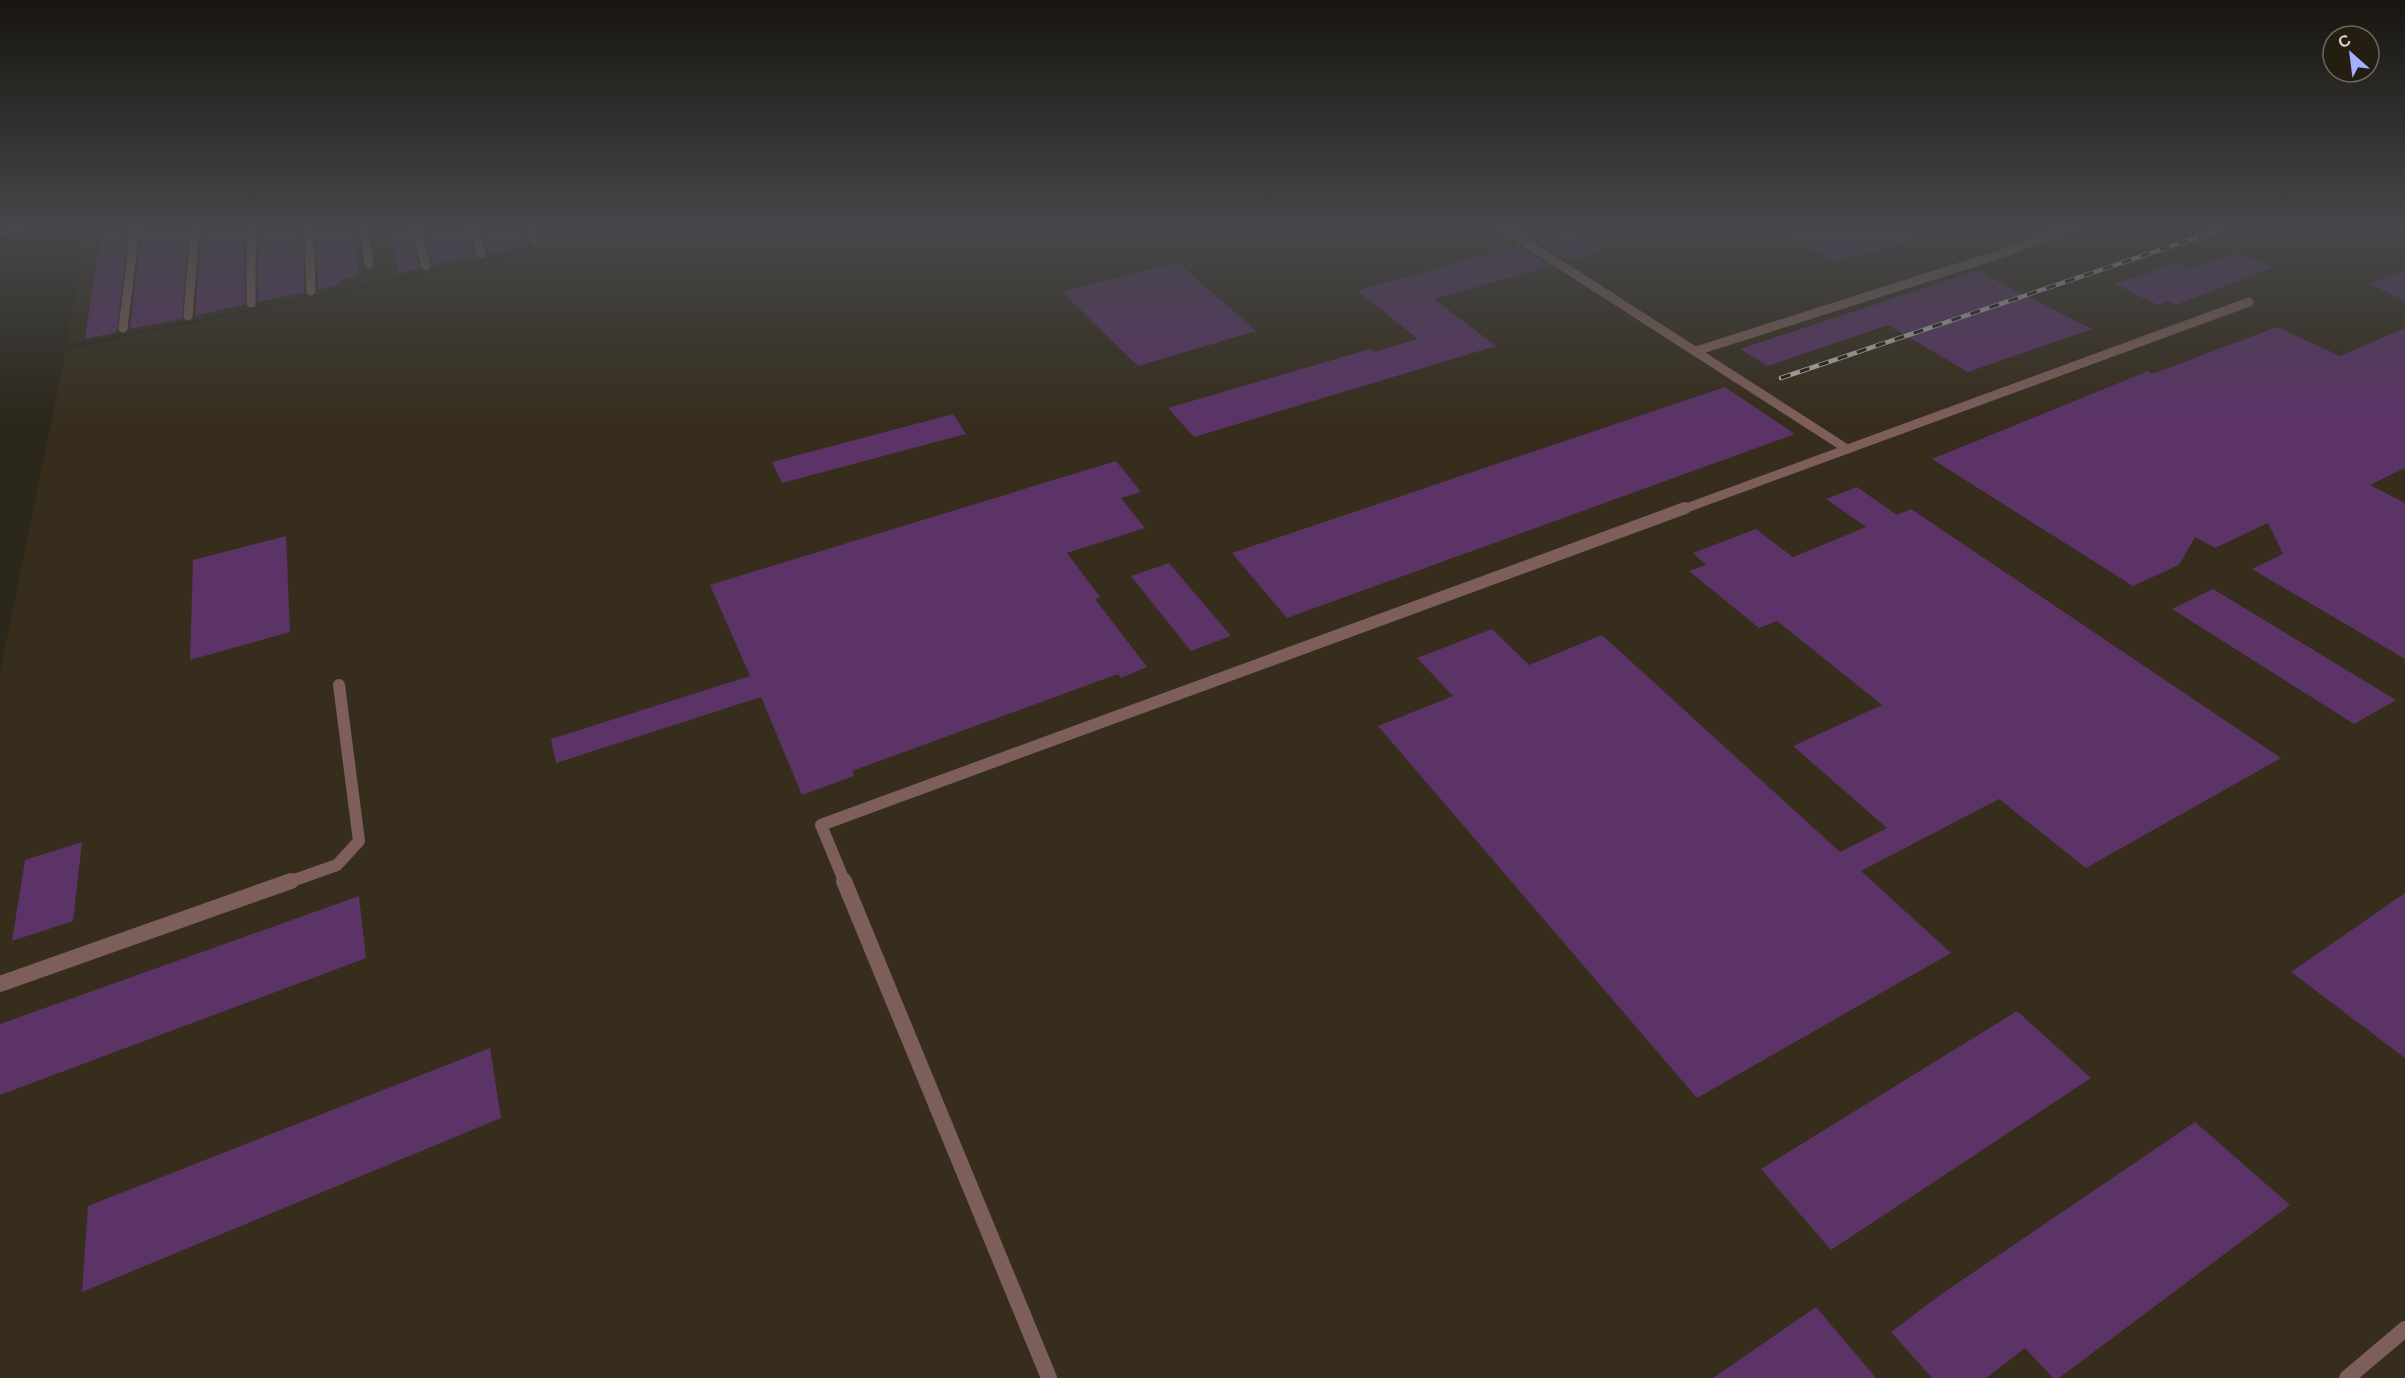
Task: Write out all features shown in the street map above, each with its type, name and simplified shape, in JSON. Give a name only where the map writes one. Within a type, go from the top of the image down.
[{"type":"lane","points":[[123,328],[127,293]]},
{"type":"lane","points":[[188,316],[190,293]]},
{"type":"lane","points":[[251,293],[251,303]]},
{"type":"lane","points":[[1606,293],[1847,449]]},
{"type":"lane","points":[[1696,351],[1879,293]]},
{"type":"lane","points":[[1049,1378],[821,825],[2249,302]]},
{"type":"lane","points":[[0,984],[337,865],[358,842],[339,685]]},
{"type":"lane","points":[[2347,1378],[2405,1329]]},
{"type":"shaded area","points":[[75,293],[325,293],[313,296],[67,345]]},
{"type":"shaded area","points":[[339,293],[2405,293],[2405,1378],[0,1378],[0,672],[66,350]]},
{"type":"building","points":[[92,293],[121,293],[117,332],[85,339]]},
{"type":"building","points":[[134,293],[184,293],[182,319],[130,329]]},
{"type":"building","points":[[197,293],[245,293],[245,304],[195,316]]},
{"type":"building","points":[[258,293],[298,293],[258,302]]},
{"type":"building","points":[[1063,293],[1213,293],[1256,331],[1138,366]]},
{"type":"building","points":[[1361,293],[1454,293],[1434,299],[1496,346],[1194,437],[1168,408],[1370,349],[1373,352],[1418,339]]},
{"type":"building","points":[[1909,293],[2021,293],[2092,329],[1968,372],[1888,325],[1768,366],[1740,349]]},
{"type":"building","points":[[2134,293],[2206,293],[2176,305],[2168,301],[2158,305]]},
{"type":"building","points":[[2390,293],[2405,293],[2405,300]]},
{"type":"building","points":[[2277,327],[2340,356],[2405,328],[2405,468],[2370,485],[2405,503],[2405,659],[2252,569],[2283,554],[2268,523],[2215,548],[2195,537],[2179,565],[2133,586],[1932,459],[2148,371],[2152,374]]},
{"type":"building","points":[[1725,387],[1795,434],[1287,618],[1232,553]]},
{"type":"building","points":[[953,414],[966,434],[782,483],[772,462]]},
{"type":"building","points":[[1116,461],[1141,492],[1121,498],[1145,528],[1067,553],[1100,597],[1095,599],[1147,667],[1121,678],[1118,674],[852,771],[854,776],[802,795],[761,697],[556,763],[551,739],[750,676],[710,585]]},
{"type":"building","points":[[1857,487],[1897,515],[1911,509],[2281,758],[2086,868],[1999,799],[1861,871],[1951,953],[1697,1098],[1378,726],[1453,696],[1417,658],[1492,629],[1529,665],[1602,635],[1840,852],[1887,828],[1793,746],[1882,705],[1777,621],[1759,628],[1689,571],[1706,565],[1693,553],[1756,529],[1793,557],[1866,527],[1826,499]]},
{"type":"building","points":[[286,536],[290,632],[190,660],[193,560]]},
{"type":"building","points":[[1169,563],[1231,636],[1191,651],[1131,576]]},
{"type":"building","points":[[2213,589],[2396,700],[2354,724],[2172,609]]},
{"type":"building","points":[[82,842],[73,921],[12,941],[25,860]]},
{"type":"building","points":[[2405,893],[2405,1058],[2291,972]]},
{"type":"building","points":[[359,896],[366,958],[0,1095],[0,1024]]},
{"type":"building","points":[[2017,1011],[2091,1078],[1831,1250],[1761,1169]]},
{"type":"building","points":[[490,1048],[501,1118],[82,1292],[88,1206]]},
{"type":"building","points":[[2195,1122],[2290,1205],[2059,1378],[2053,1378],[2025,1348],[1986,1378],[1932,1378],[1891,1332],[1940,1295]]},
{"type":"building","points":[[1816,1307],[1876,1378],[1713,1378]]},
{"type":"railway","points":[[1781,378],[2032,293]]}]
